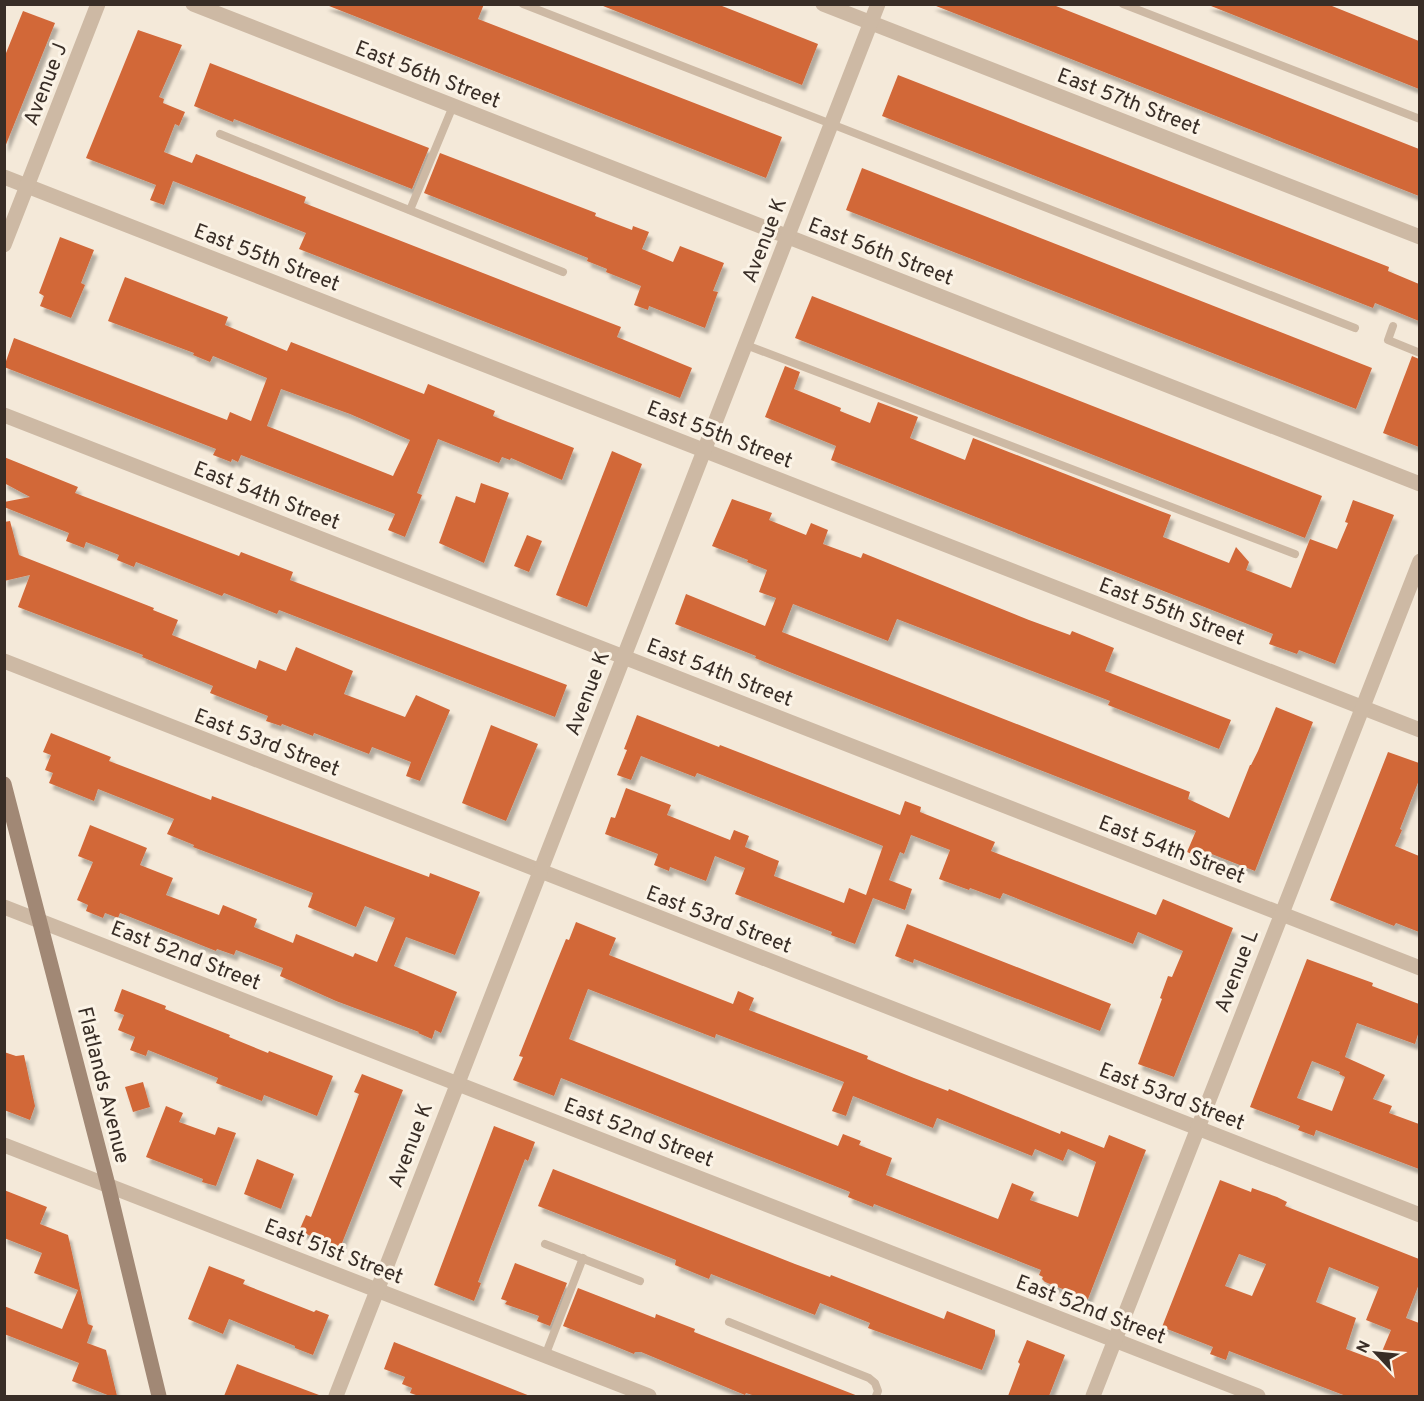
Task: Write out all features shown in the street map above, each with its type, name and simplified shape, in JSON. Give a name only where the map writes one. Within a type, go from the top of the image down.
[{"type":"main road","name":"Flatlands Avenue","points":[[4,784],[108,1185],[159,1396]]},
{"type":"street","name":"Avenue J","points":[[4,245],[98,4]]},
{"type":"street","name":"East 56th Street","points":[[193,4],[1419,484]]},
{"type":"street","name":"East 57th Street","points":[[823,4],[1419,237]]},
{"type":"street","name":"Avenue K","points":[[336,1396],[878,4]]},
{"type":"street","name":"East 55th Street","points":[[4,177],[1419,730]]},
{"type":"street","name":"East 54th Street","points":[[4,415],[1419,968]]},
{"type":"street","name":"Avenue L","points":[[1093,1396],[1419,561]]},
{"type":"street","name":"East 53rd Street","points":[[4,661],[1419,1215]]},
{"type":"street","name":"East 52nd Street","points":[[4,907],[1258,1396]]},
{"type":"street","name":"East 51st Street","points":[[4,1145],[649,1396]]},
{"type":"lane","points":[[523,4],[1355,328]]},
{"type":"lane","points":[[1123,4],[1419,120]]},
{"type":"lane","points":[[410,210],[453,106]]},
{"type":"lane","points":[[220,134],[563,272]]},
{"type":"lane","points":[[1393,326],[1388,340],[1419,353]]},
{"type":"lane","points":[[746,345],[1295,554]]},
{"type":"lane","points":[[545,1244],[640,1281]]},
{"type":"lane","points":[[545,1356],[583,1258]]},
{"type":"lane","points":[[729,1322],[869,1378],[875,1383],[878,1392],[876,1396]]},
{"type":"building","points":[[324,4],[484,4],[478,19],[782,137],[766,178]]},
{"type":"building","points":[[598,4],[717,4],[818,44],[802,85]]},
{"type":"building","points":[[931,4],[1051,4],[1419,149],[1419,196]]},
{"type":"building","points":[[1206,4],[1327,4],[1419,41],[1419,89]]},
{"type":"building","points":[[23,11],[55,23],[5,147],[4,58]]},
{"type":"building","points":[[138,30],[182,45],[159,97],[164,99],[163,103],[185,112],[179,126],[175,124],[164,152],[192,163],[196,154],[306,197],[304,203],[621,327],[617,337],[692,368],[680,398],[299,249],[306,233],[173,181],[164,205],[150,200],[156,185],[86,158]]},
{"type":"building","points":[[210,63],[429,148],[412,189],[234,119],[233,122],[194,106]]},
{"type":"building","points":[[898,75],[1389,267],[1388,271],[1419,284],[1419,321],[1375,303],[1373,308],[882,116]]},
{"type":"building","points":[[440,153],[596,213],[595,216],[632,230],[633,226],[649,232],[642,249],[673,262],[680,246],[724,263],[713,291],[718,292],[705,328],[649,306],[648,310],[634,305],[641,286],[606,272],[607,269],[587,261],[588,258],[424,193]]},
{"type":"building","points":[[862,168],[1372,368],[1356,409],[846,210]]},
{"type":"building","points":[[60,237],[94,250],[81,283],[85,285],[71,318],[40,306],[44,296],[39,293]]},
{"type":"building","points":[[125,277],[228,317],[225,325],[287,351],[291,342],[424,394],[428,384],[495,411],[493,416],[574,448],[562,480],[511,458],[510,460],[502,457],[499,463],[438,439],[417,493],[422,495],[405,537],[388,530],[395,514],[241,455],[238,462],[232,459],[231,462],[213,455],[216,449],[4,367],[14,338],[227,420],[230,412],[251,421],[267,378],[213,356],[210,362],[193,355],[194,353],[108,321]],"holes":[[[281,389],[350,414],[410,440],[393,476],[267,426]]]},
{"type":"building","points":[[812,296],[1322,496],[1305,538],[795,338]]},
{"type":"building","points":[[1412,356],[1419,359],[1419,447],[1383,433]]},
{"type":"building","points":[[785,366],[800,372],[794,389],[841,408],[840,411],[870,423],[878,402],[918,417],[910,438],[965,460],[973,438],[1171,515],[1163,537],[1229,563],[1236,547],[1249,562],[1246,570],[1291,588],[1310,539],[1337,549],[1348,523],[1345,522],[1353,500],[1394,515],[1335,664],[1299,650],[1297,654],[1269,644],[1273,634],[831,460],[836,446],[765,417]]},
{"type":"building","points":[[612,451],[642,464],[587,607],[556,595]]},
{"type":"building","points":[[4,457],[78,487],[75,493],[239,556],[241,552],[293,572],[290,580],[567,685],[555,717],[279,610],[277,614],[224,593],[222,596],[136,562],[134,567],[117,560],[119,555],[86,542],[84,548],[66,541],[69,533],[4,507],[4,502],[30,497],[4,483]]},
{"type":"building","points":[[481,483],[509,493],[484,563],[439,543],[456,496],[475,503]]},
{"type":"building","points":[[732,499],[772,513],[769,520],[806,535],[811,523],[828,530],[823,544],[861,558],[863,553],[1029,620],[1070,635],[1072,631],[1114,648],[1105,671],[1231,720],[1219,749],[1108,705],[1110,701],[897,619],[888,641],[793,604],[782,632],[1190,792],[1188,799],[1229,818],[1276,707],[1313,722],[1255,871],[1204,851],[1201,858],[1187,852],[1196,831],[792,673],[675,624],[686,594],[765,626],[776,598],[759,592],[767,570],[712,546]]},
{"type":"building","points":[[10,521],[19,555],[154,608],[153,610],[178,620],[172,635],[256,669],[259,660],[286,671],[296,647],[353,671],[344,694],[405,717],[416,695],[450,710],[420,781],[406,776],[411,762],[372,747],[369,754],[314,733],[313,736],[282,724],[281,726],[266,721],[268,716],[210,693],[213,686],[142,657],[143,655],[18,607],[30,575],[4,581],[4,522]]},
{"type":"building","points":[[527,535],[542,541],[529,572],[514,566]]},
{"type":"building","points":[[637,715],[900,815],[905,801],[921,807],[920,812],[995,842],[991,851],[1156,915],[1163,899],[1233,928],[1174,1077],[1138,1064],[1168,976],[1172,977],[1183,951],[1138,932],[1133,944],[1003,893],[1000,899],[939,879],[950,850],[911,835],[904,854],[900,852],[889,880],[912,889],[905,910],[873,898],[855,944],[831,935],[832,932],[735,894],[745,868],[715,856],[706,881],[670,867],[669,871],[654,865],[658,854],[605,834],[611,817],[615,818],[626,788],[671,805],[667,815],[730,840],[734,830],[749,836],[745,847],[779,861],[774,876],[844,903],[849,888],[866,895],[883,846],[697,773],[695,777],[641,756],[631,780],[617,775]]},
{"type":"building","points":[[491,725],[538,744],[506,821],[462,803]]},
{"type":"building","points":[[51,733],[111,757],[109,761],[211,800],[212,796],[429,877],[430,873],[480,892],[455,955],[406,937],[394,966],[457,992],[441,1033],[435,1030],[432,1039],[336,1001],[280,976],[283,968],[236,950],[234,955],[217,949],[216,951],[120,913],[118,918],[105,913],[103,918],[86,911],[88,905],[77,900],[93,862],[78,856],[90,825],[147,848],[140,865],[173,878],[166,895],[219,915],[223,905],[257,919],[254,927],[293,943],[296,934],[353,957],[355,953],[377,962],[395,918],[365,906],[356,927],[308,907],[313,893],[193,847],[194,845],[167,834],[174,819],[98,789],[94,801],[49,783],[53,773],[45,770],[51,755],[43,752]]},
{"type":"building","points":[[1388,752],[1419,763],[1419,780],[1395,846],[1419,856],[1419,932],[1396,923],[1394,926],[1330,900]]},
{"type":"building","points":[[576,922],[616,938],[609,955],[733,1004],[738,991],[754,998],[749,1010],[868,1056],[867,1059],[914,1078],[948,1091],[949,1089],[1060,1134],[1061,1131],[1104,1148],[1109,1135],[1146,1150],[1088,1299],[1045,1282],[1039,1275],[1041,1270],[874,1204],[873,1207],[848,1197],[850,1192],[561,1078],[554,1096],[513,1080],[523,1057],[519,1056],[557,961],[566,939],[569,940]],"holes":[[[588,989],[715,1038],[716,1034],[844,1082],[832,1111],[846,1116],[853,1096],[933,1128],[937,1118],[1032,1156],[1035,1149],[1063,1161],[1068,1149],[1096,1162],[1078,1217],[1030,1200],[1034,1192],[1012,1183],[998,1219],[886,1175],[892,1158],[859,1145],[861,1141],[843,1134],[838,1146],[569,1039]]]},
{"type":"building","points":[[907,924],[1111,1004],[1100,1031],[914,959],[913,963],[895,956]]},
{"type":"building","points":[[1307,959],[1373,983],[1372,986],[1419,1004],[1419,1031],[1415,1044],[1357,1023],[1345,1057],[1385,1075],[1373,1099],[1392,1106],[1389,1113],[1419,1124],[1419,1169],[1316,1130],[1314,1136],[1298,1130],[1300,1126],[1250,1107]],"holes":[[[1312,1061],[1340,1072],[1339,1074],[1345,1077],[1332,1111],[1297,1098]]]},
{"type":"building","points":[[122,989],[166,1006],[165,1009],[230,1035],[229,1037],[333,1076],[317,1116],[264,1095],[262,1101],[216,1083],[218,1078],[148,1050],[146,1056],[130,1050],[135,1037],[118,1030],[124,1015],[114,1011]]},
{"type":"building","points":[[4,1052],[16,1056],[24,1055],[35,1106],[30,1120],[4,1110]]},
{"type":"building","points":[[362,1074],[403,1090],[340,1248],[299,1231],[306,1215],[311,1217],[359,1094],[354,1092]]},
{"type":"building","points":[[143,1082],[150,1107],[133,1112],[125,1087]]},
{"type":"building","points":[[166,1106],[183,1113],[179,1122],[215,1135],[218,1127],[236,1133],[216,1186],[146,1157]]},
{"type":"building","points":[[494,1126],[535,1142],[528,1161],[525,1159],[491,1247],[478,1282],[481,1283],[474,1301],[434,1285]]},
{"type":"building","points":[[257,1159],[294,1174],[281,1209],[244,1194]]},
{"type":"building","points":[[553,1169],[795,1264],[830,1277],[831,1275],[944,1319],[947,1311],[995,1330],[995,1336],[982,1370],[868,1328],[870,1323],[820,1303],[815,1315],[711,1274],[709,1279],[675,1265],[676,1260],[538,1206]]},
{"type":"building","points":[[1220,1180],[1251,1192],[1252,1188],[1287,1202],[1285,1206],[1419,1259],[1419,1284],[1406,1318],[1419,1323],[1419,1396],[1346,1396],[1229,1351],[1226,1360],[1210,1354],[1213,1347],[1162,1327]],"holes":[[[1239,1254],[1266,1264],[1252,1296],[1225,1286]],[[1329,1267],[1379,1287],[1366,1320],[1391,1330],[1378,1361],[1346,1349],[1356,1318],[1316,1302]]]},
{"type":"building","points":[[4,1190],[47,1207],[40,1224],[68,1235],[88,1324],[93,1326],[87,1343],[106,1350],[117,1396],[110,1396],[72,1381],[79,1363],[4,1334],[4,1306],[62,1329],[78,1290],[34,1273],[42,1253],[4,1238]]},
{"type":"building","points":[[515,1263],[567,1283],[550,1326],[537,1321],[539,1316],[505,1304],[507,1301],[501,1299]]},
{"type":"building","points":[[209,1266],[245,1280],[243,1284],[314,1312],[316,1310],[329,1315],[313,1355],[229,1319],[223,1334],[188,1319]]},
{"type":"building","points":[[578,1288],[655,1318],[656,1314],[695,1329],[694,1332],[858,1396],[755,1396],[746,1393],[745,1395],[641,1352],[634,1354],[563,1326]]},
{"type":"building","points":[[1027,1340],[1065,1355],[1049,1396],[1008,1396]]},
{"type":"building","points":[[394,1342],[530,1396],[419,1396],[410,1393],[412,1388],[402,1384],[405,1377],[384,1369]]},
{"type":"building","points":[[237,1364],[319,1395],[224,1396]]}]
